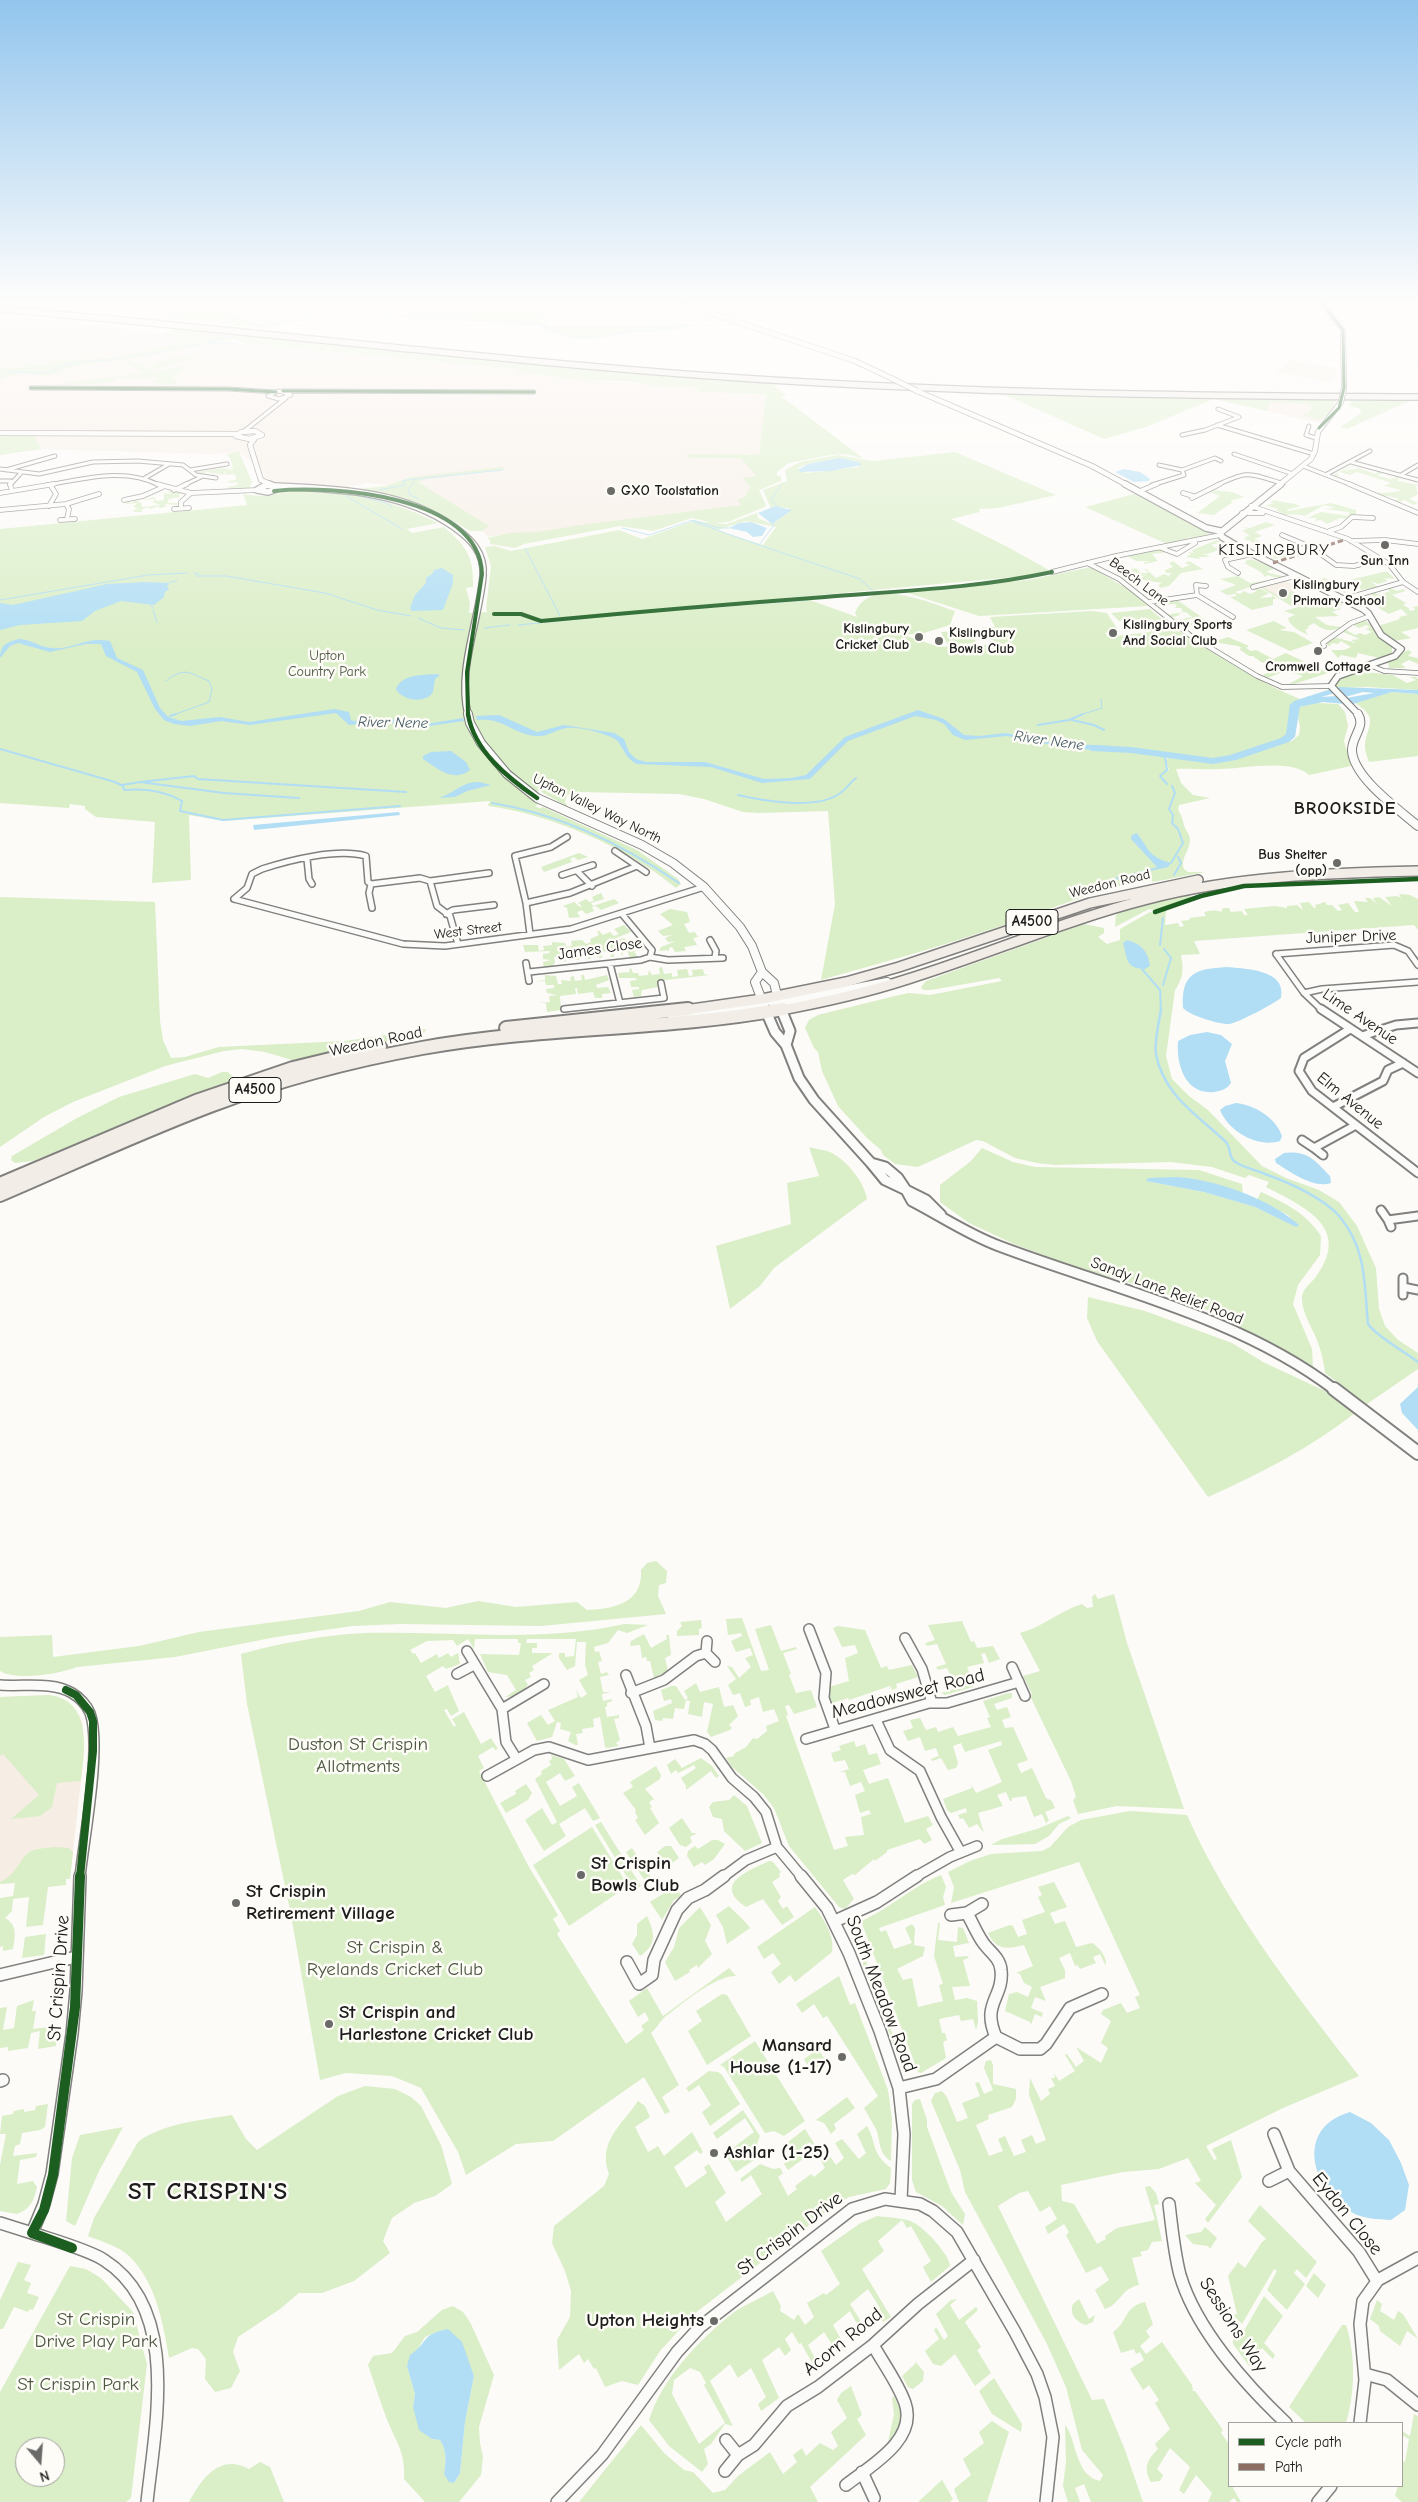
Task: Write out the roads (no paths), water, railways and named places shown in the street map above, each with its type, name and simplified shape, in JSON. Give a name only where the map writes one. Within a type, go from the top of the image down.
[{"type":"highway","name":"Weedon Road","points":[[780,1003],[1055,914],[1141,890],[1249,873],[1307,868],[1418,865]]},
{"type":"highway","name":"Weedon Road","points":[[0,1195],[210,1106],[310,1073],[381,1056],[492,1038],[667,1025],[780,1003],[861,993],[922,975],[1123,906],[1194,889],[1303,875],[1418,871]]},
{"type":"highway","name":"Weedon Road","points":[[0,1184],[196,1101],[300,1067],[434,1037],[649,1013],[764,1006]]},
{"type":"street","points":[[240,436],[256,422]]},
{"type":"street","points":[[990,422],[1092,466],[1206,528],[1220,533],[1252,554],[1363,609],[1370,616],[1381,635],[1401,649],[1395,656],[1338,676],[1332,687],[1350,704],[1361,722],[1352,743],[1354,759],[1377,789],[1418,826]]},
{"type":"street","points":[[1182,435],[1225,422]]},
{"type":"street","points":[[1052,572],[1198,540],[1220,533],[1242,513],[1303,466],[1314,454],[1319,428],[1326,422]]},
{"type":"street","points":[[1217,425],[1314,454]]},
{"type":"street","points":[[250,445],[255,438],[262,434],[252,426]]},
{"type":"street","points":[[1309,426],[1306,435],[1316,438]]},
{"type":"street","points":[[240,436],[258,431]]},
{"type":"street","points":[[0,433],[221,435],[255,438]]},
{"type":"street","points":[[0,493],[51,486],[96,476],[145,478],[163,487],[191,493],[227,493],[258,489],[261,480],[251,454],[250,445],[240,436]]},
{"type":"street","points":[[1327,474],[1370,451]]},
{"type":"street","points":[[1234,454],[1293,474]]},
{"type":"street","points":[[6,470],[55,456]]},
{"type":"street","points":[[1159,464],[1182,470],[1215,458],[1221,460]]},
{"type":"street","points":[[0,470],[21,473],[53,472],[100,462],[138,461],[183,465],[201,477],[216,478]]},
{"type":"street","points":[[1351,462],[1418,480]]},
{"type":"street","points":[[145,478],[170,464]]},
{"type":"street","points":[[190,470],[228,464]]},
{"type":"street","points":[[1401,475],[1418,465]]},
{"type":"street","points":[[1303,466],[1362,489],[1387,503],[1418,513]]},
{"type":"street","points":[[1140,491],[1145,487],[1178,479],[1184,475],[1182,470]]},
{"type":"street","points":[[0,481],[11,481],[21,473]]},
{"type":"street","points":[[1183,494],[1192,497],[1244,474],[1281,483]]},
{"type":"street","points":[[174,490],[201,477]]},
{"type":"street","points":[[261,480],[274,487]]},
{"type":"street","points":[[11,481],[12,491]]},
{"type":"street","points":[[49,506],[56,494],[51,486]]},
{"type":"street","points":[[124,500],[143,496],[163,487]]},
{"type":"street","name":"Upton Valley Way North","points":[[258,489],[265,492],[274,487],[361,492],[402,501],[440,517],[460,530],[473,542],[480,556],[483,574],[466,676],[466,696],[470,723],[480,743],[506,774],[538,798],[642,845],[673,863],[704,887],[740,927],[752,946],[762,972],[772,980],[780,1003]]},
{"type":"street","points":[[180,508],[181,502],[191,493]]},
{"type":"street","points":[[0,510],[66,504],[99,494]]},
{"type":"street","points":[[66,504],[69,509],[67,519]]},
{"type":"street","points":[[1251,506],[1329,531],[1351,541],[1381,559],[1395,570],[1403,582],[1418,592]]},
{"type":"street","points":[[174,509],[188,508]]},
{"type":"street","points":[[1242,513],[1266,512]]},
{"type":"street","points":[[1329,531],[1341,527],[1352,517],[1372,518]]},
{"type":"street","points":[[60,520],[75,518]]},
{"type":"street","points":[[1283,538],[1289,538],[1311,547],[1329,562],[1336,565],[1354,566],[1381,559]]},
{"type":"street","points":[[1160,548],[1177,554],[1198,540]]},
{"type":"street","points":[[1351,541],[1383,540],[1418,544]]},
{"type":"street","points":[[1238,573],[1226,564],[1226,559],[1252,554]]},
{"type":"street","name":"Beech Lane","points":[[1099,561],[1100,567],[1150,602],[1179,627],[1271,683],[1296,689],[1332,687]]},
{"type":"street","points":[[1087,563],[1100,567]]},
{"type":"street","points":[[1224,570],[1231,569]]},
{"type":"street","points":[[1253,587],[1295,576]]},
{"type":"street","points":[[1344,599],[1403,582]]},
{"type":"street","points":[[1197,595],[1196,585],[1206,586]]},
{"type":"street","points":[[1150,602],[1197,595],[1231,616],[1222,616]]},
{"type":"street","points":[[1324,646],[1323,643],[1353,621],[1370,616]]},
{"type":"street","points":[[1369,665],[1384,672],[1418,673]]},
{"type":"street","points":[[530,934],[526,903],[515,856],[551,847],[567,837]]},
{"type":"street","points":[[616,851],[646,872]]},
{"type":"street","points":[[312,884],[309,879],[307,859],[364,854],[368,882],[371,884],[369,893],[372,908]]},
{"type":"street","name":"West Street","points":[[307,859],[260,869],[252,874],[246,889],[234,899],[403,944],[432,947],[584,926],[704,887]]},
{"type":"street","points":[[562,875],[593,865]]},
{"type":"street","points":[[526,903],[555,898],[592,886],[637,866]]},
{"type":"street","points":[[577,871],[592,886]]},
{"type":"street","points":[[371,884],[420,878],[430,881],[489,872]]},
{"type":"street","points":[[430,881],[435,904],[450,916],[455,927],[458,944]]},
{"type":"street","points":[[446,914],[453,910],[494,904]]},
{"type":"street","name":"James Close","points":[[529,972],[610,964],[642,960],[650,957],[652,950],[622,914]]},
{"type":"street","points":[[710,940],[716,950],[715,957]]},
{"type":"street","name":"Juniper Drive","points":[[1276,954],[1394,945],[1408,951],[1418,966]]},
{"type":"street","name":"Lime Avenue","points":[[1276,954],[1304,993],[1316,1006],[1418,1073]]},
{"type":"street","points":[[650,957],[667,961],[723,958]]},
{"type":"street","points":[[526,963],[529,981]]},
{"type":"street","points":[[610,964],[620,1003]]},
{"type":"street","name":"Upton Valley Way North","points":[[762,972],[755,982],[764,1006]]},
{"type":"street","points":[[1304,993],[1322,989],[1418,982]]},
{"type":"street","points":[[564,1009],[664,998],[661,983]]},
{"type":"street","name":"Sandy Lane Relief Road","points":[[780,1003],[790,1031],[786,1044]]},
{"type":"street","name":"Sandy Lane Relief Road","points":[[764,1006],[775,1032],[786,1044],[799,1078],[814,1100],[841,1134],[871,1162],[876,1173],[887,1183],[906,1190],[912,1202],[998,1245],[1187,1312],[1257,1344],[1321,1379],[1418,1453]]},
{"type":"street","points":[[1362,1036],[1390,1026],[1418,1023]]},
{"type":"street","name":"Elm Avenue","points":[[1350,1029],[1304,1058],[1299,1071],[1312,1091],[1418,1173]]},
{"type":"street","points":[[1333,1107],[1382,1081],[1388,1070],[1403,1063]]},
{"type":"street","points":[[1314,1148],[1356,1125]]},
{"type":"street","points":[[1302,1140],[1323,1155]]},
{"type":"street","points":[[1381,1210],[1391,1227]]},
{"type":"street","points":[[1388,1220],[1418,1216]]},
{"type":"street","points":[[1402,1278],[1403,1295]]},
{"type":"street","points":[[1403,1287],[1418,1290]]},
{"type":"street","points":[[808,1629],[826,1673],[824,1698],[834,1729]]},
{"type":"street","points":[[905,1638],[912,1647],[928,1685],[932,1702]]},
{"type":"street","points":[[707,1641],[706,1653],[715,1662]]},
{"type":"street","points":[[467,1651],[502,1709],[506,1742],[516,1758]]},
{"type":"street","points":[[631,1693],[664,1680],[696,1656],[706,1653]]},
{"type":"street","points":[[457,1674],[474,1665]]},
{"type":"street","points":[[1012,1667],[1025,1696]]},
{"type":"street","points":[[626,1675],[631,1693],[646,1726],[650,1748]]},
{"type":"street","name":"Meadowsweet Road","points":[[806,1739],[834,1729],[876,1720],[932,1702],[947,1703],[1018,1682]]},
{"type":"street","points":[[502,1709],[544,1684]]},
{"type":"street","name":"St Crispin Drive","points":[[0,1686],[52,1686],[66,1690],[76,1695],[84,1703],[93,1721],[93,1751],[80,1878],[75,2007],[53,2175],[44,2210],[32,2233]]},
{"type":"street","points":[[876,1720],[885,1744],[890,1750],[920,1771],[941,1817],[960,1850]]},
{"type":"street","name":"South Meadow Road","points":[[487,1776],[516,1758],[534,1750],[549,1747],[588,1760],[694,1740],[705,1744],[732,1778],[754,1797],[766,1812],[777,1847],[822,1900],[835,1921],[880,2030],[899,2088],[904,2134],[901,2200]]},
{"type":"street","points":[[835,1921],[877,1902],[920,1872],[960,1850],[977,1846]]},
{"type":"street","points":[[628,1962],[639,1984],[652,1975],[654,1960],[677,1910],[688,1898],[706,1890],[746,1860],[777,1847]]},
{"type":"street","points":[[951,1915],[967,1913],[982,1904]]},
{"type":"street","points":[[967,1913],[985,1946],[998,1959],[1001,1969],[1000,1982],[992,2000],[988,2016],[989,2026],[996,2037],[1008,2045],[1036,2051],[1047,2045],[1055,2026],[1071,2007],[1102,1994]]},
{"type":"street","points":[[0,1975],[76,1957]]},
{"type":"street","points":[[899,2088],[936,2079],[996,2037]]},
{"type":"street","name":"Eydon Close","points":[[1274,2134],[1289,2171],[1359,2252],[1377,2281]]},
{"type":"street","name":"Eydon Close","points":[[1269,2181],[1289,2171]]},
{"type":"street","name":"St Crispin Drive","points":[[557,2502],[602,2455],[677,2352],[700,2327],[852,2209],[886,2200],[901,2200],[920,2204],[933,2211],[957,2232],[1036,2374],[1045,2397],[1053,2437],[1046,2502]]},
{"type":"street","name":"Sessions Way","points":[[1169,2204],[1184,2286],[1196,2309],[1250,2387],[1285,2422]]},
{"type":"street","points":[[0,2223],[104,2260],[120,2272],[140,2298],[153,2334],[158,2368],[158,2396],[146,2502]]},
{"type":"street","points":[[1360,2422],[1365,2374],[1358,2333],[1360,2307],[1368,2290],[1377,2281],[1418,2258]]},
{"type":"street","name":"Acorn Road","points":[[725,2471],[738,2455],[754,2445],[787,2406],[818,2387],[873,2345],[918,2304],[974,2260]]},
{"type":"street","points":[[846,2485],[901,2438],[909,2422],[909,2412],[905,2402],[873,2345]]},
{"type":"street","points":[[1365,2374],[1386,2380],[1418,2405]]},
{"type":"street","points":[[726,2440],[738,2455]]},
{"type":"street","points":[[862,2472],[874,2498]]},
{"type":"street","points":[[1318,2502],[1330,2487]]},
{"type":"water","points":[[839,458],[859,462],[862,465],[831,471],[801,472],[798,470],[808,464]]},
{"type":"water","points":[[1124,469],[1140,472],[1150,479],[1149,481],[1134,482],[1115,472]]},
{"type":"water","points":[[775,506],[792,510],[772,524],[758,513]]},
{"type":"water","points":[[751,522],[767,528],[762,536],[753,537],[747,532],[729,528],[739,523]]},
{"type":"water","points":[[442,568],[453,575],[453,583],[443,610],[412,611],[410,608],[415,595],[426,583],[426,578],[434,570]]},
{"type":"water","points":[[170,583],[167,586],[169,589],[165,592],[164,597],[154,605],[121,601],[95,611],[82,621],[20,625],[0,630],[0,603],[13,605],[107,584]]},
{"type":"water","points":[[19,639],[52,648],[66,647],[94,640],[110,641],[117,658],[143,670],[160,708],[168,717],[181,721],[220,717],[249,722],[334,709],[349,712],[351,720],[354,721],[383,718],[426,724],[463,718],[464,721],[422,727],[382,722],[349,725],[336,713],[250,725],[221,721],[190,726],[174,724],[164,720],[155,709],[137,672],[106,656],[101,644],[86,644],[50,652],[18,643],[10,646],[0,658],[1,650],[5,645]]},
{"type":"water","points":[[440,675],[435,679],[433,692],[425,698],[414,700],[403,696],[396,689],[403,680],[408,678]]},
{"type":"water","points":[[1335,688],[1418,690],[1418,694],[1392,692],[1353,704],[1346,698],[1374,693],[1363,692],[1345,697],[1343,693],[1340,693]]},
{"type":"water","points":[[1331,689],[1335,693],[1321,697],[1338,696],[1346,704],[1323,702],[1299,707],[1290,706],[1294,701]]},
{"type":"water","points":[[918,710],[944,719],[964,735],[979,736],[1006,733],[1055,743],[1111,746],[1111,750],[1072,749],[1007,736],[965,740],[953,735],[944,724],[936,720],[915,716],[848,741],[810,779],[762,783],[711,767],[637,764],[628,758],[615,739],[586,730],[567,728],[546,735],[536,736],[520,732],[494,721],[477,720],[476,716],[499,715],[537,732],[564,725],[614,733],[624,739],[629,752],[636,759],[646,762],[705,762],[764,779],[791,778],[806,775],[845,737]]},
{"type":"water","points":[[451,751],[466,762],[470,770],[464,774],[452,775],[423,759],[423,756],[431,752]]},
{"type":"water","points":[[479,782],[491,785],[467,791],[455,797],[437,798],[462,786]]},
{"type":"water","points":[[399,812],[400,815],[254,830],[253,825]]},
{"type":"water","points":[[1137,833],[1153,855],[1171,863],[1168,867],[1159,869],[1131,839],[1132,835]]},
{"type":"water","points":[[1127,940],[1143,949],[1148,957],[1150,966],[1145,969],[1133,967],[1130,964],[1123,943]]},
{"type":"water","points":[[1227,967],[1254,970],[1271,976],[1278,981],[1281,988],[1281,998],[1247,1017],[1229,1024],[1205,1019],[1183,1008],[1185,987],[1192,975],[1206,969]]},
{"type":"water","points":[[1207,1032],[1221,1035],[1232,1044],[1225,1061],[1231,1083],[1228,1087],[1214,1092],[1204,1092],[1196,1089],[1189,1083],[1184,1076],[1179,1059],[1178,1041],[1190,1035]]},
{"type":"water","points":[[1236,1103],[1250,1106],[1270,1118],[1279,1129],[1282,1136],[1280,1141],[1271,1143],[1254,1140],[1230,1125],[1220,1110],[1225,1106]]},
{"type":"water","points":[[1284,1153],[1299,1153],[1310,1157],[1330,1176],[1331,1183],[1317,1184],[1310,1182],[1276,1163],[1275,1159]]},
{"type":"water","points":[[1176,1177],[1208,1182],[1241,1192],[1273,1207],[1299,1225],[1296,1227],[1255,1207],[1204,1192],[1146,1181],[1148,1178]]},
{"type":"water","points":[[1418,1387],[1418,1430],[1402,1413],[1400,1404]]},
{"type":"water","points":[[1350,2112],[1371,2123],[1389,2140],[1401,2163],[1409,2185],[1405,2210],[1391,2220],[1366,2218],[1353,2213],[1339,2203],[1327,2190],[1319,2175],[1315,2160],[1315,2145],[1321,2131],[1332,2120]]},
{"type":"water","points":[[448,2329],[462,2342],[474,2376],[465,2422],[460,2473],[454,2483],[449,2482],[444,2474],[445,2456],[440,2440],[432,2439],[419,2430],[413,2407],[415,2394],[407,2366],[410,2355],[429,2336]]},
{"type":"waterway","points":[[379,490],[405,485],[403,481],[407,480],[502,470]]},
{"type":"waterway","points":[[414,482],[408,490],[410,495],[419,499]]},
{"type":"waterway","points":[[777,506],[771,500],[781,485]]},
{"type":"waterway","points":[[352,494],[386,503],[392,507]]},
{"type":"waterway","points":[[346,496],[402,529]]},
{"type":"waterway","points":[[622,528],[649,535],[693,520],[718,528],[729,528]]},
{"type":"waterway","points":[[692,521],[759,545]]},
{"type":"waterway","points":[[759,545],[774,525],[772,524]]},
{"type":"waterway","points":[[759,545],[860,579],[872,590]]},
{"type":"waterway","points":[[525,548],[560,616]]},
{"type":"waterway","points":[[0,600],[148,575],[187,573]]},
{"type":"waterway","points":[[194,573],[199,574]]},
{"type":"waterway","points":[[196,576],[226,576],[325,593],[377,610],[411,616]]},
{"type":"waterway","points":[[170,582],[177,581]]},
{"type":"waterway","points":[[518,625],[679,609],[808,600]]},
{"type":"waterway","points":[[153,610],[157,622]]},
{"type":"waterway","points":[[418,618],[441,628],[464,630]]},
{"type":"waterway","points":[[484,628],[510,625]]},
{"type":"waterway","points":[[166,681],[172,676],[187,672],[209,681],[212,689],[209,702],[173,715]]},
{"type":"waterway","name":"River Nene","points":[[1092,748],[1131,750],[1213,761],[1232,758],[1285,740],[1291,735],[1295,704],[1312,698]]},
{"type":"waterway","points":[[1083,714],[1102,708],[1101,699]]},
{"type":"waterway","points":[[1038,725],[1069,720],[1083,714]]},
{"type":"waterway","points":[[1072,720],[1094,725],[1104,730]]},
{"type":"waterway","points":[[0,749],[115,782],[123,786],[124,790],[139,789],[168,794],[182,801],[180,811],[223,820],[400,806]]},
{"type":"waterway","points":[[1165,756],[1167,770],[1160,776],[1167,784]]},
{"type":"waterway","points":[[140,782],[194,776],[198,779],[406,792]]},
{"type":"waterway","points":[[738,795],[775,802],[817,802],[839,794],[856,778]]},
{"type":"waterway","points":[[122,785],[140,782]]},
{"type":"waterway","points":[[140,782],[224,793],[299,798]]},
{"type":"waterway","points":[[1171,863],[1183,843],[1178,829],[1172,823],[1173,815],[1169,809],[1175,793],[1172,786]]},
{"type":"waterway","points":[[492,803],[542,815],[590,832],[613,843],[679,883]]},
{"type":"waterway","points":[[1174,875],[1181,863],[1178,857]]},
{"type":"waterway","points":[[1100,889],[1100,885],[1107,881],[1158,868]]},
{"type":"waterway","points":[[1160,945],[1163,918]]},
{"type":"waterway","points":[[1163,985],[1171,958],[1164,949]]},
{"type":"waterway","points":[[1142,969],[1160,990],[1161,1009]]},
{"type":"waterway","points":[[1161,1009],[1156,1038],[1156,1054],[1166,1081],[1174,1092],[1193,1113],[1227,1143],[1234,1161],[1305,1191],[1325,1203],[1340,1217],[1349,1229],[1360,1255],[1365,1281],[1368,1324],[1384,1339],[1418,1362]]},
{"type":"place","name":"GXO Toolstation","points":[[611,491]]},
{"type":"place","name":"Sun Inn","points":[[1385,545]]},
{"type":"place","name":"Kislingbury Primary School","points":[[1283,593]]},
{"type":"place","name":"Kislingbury Sports And Social Club","points":[[1113,633]]},
{"type":"place","name":"Kislingbury Cricket Club","points":[[919,637]]},
{"type":"place","name":"Kislingbury Bowls Club","points":[[939,641]]},
{"type":"place","name":"Cromwell Cottage","points":[[1318,651]]},
{"type":"place","name":"Bus Shelter (opp)","points":[[1337,863]]},
{"type":"place","name":"St Crispin Bowls Club","points":[[581,1875]]},
{"type":"place","name":"St Crispin Retirement Village","points":[[236,1903]]},
{"type":"place","name":"St Crispin and Harlestone Cricket Club","points":[[329,2024]]},
{"type":"place","name":"Mansard House (1-17)","points":[[842,2057]]},
{"type":"place","name":"Ashlar (1-25)","points":[[714,2153]]},
{"type":"place","name":"Upton Heights","points":[[714,2321]]},
{"type":"district","name":"KISLINGBURY","points":[[1274,550]]},
{"type":"district","name":"BROOKSIDE","points":[[1345,809]]},
{"type":"district","name":"ST CRISPIN'S","points":[[208,2192]]},
{"type":"park label","name":"Upton Country Park","points":[[327,664]]},
{"type":"park label","name":"Duston St Crispin Allotments","points":[[358,1756]]},
{"type":"park label","name":"St Crispin & Ryelands Cricket Club","points":[[395,1959]]},
{"type":"park label","name":"St Crispin Drive Play Park","points":[[96,2331]]},
{"type":"park label","name":"St Crispin Park","points":[[78,2385]]}]
